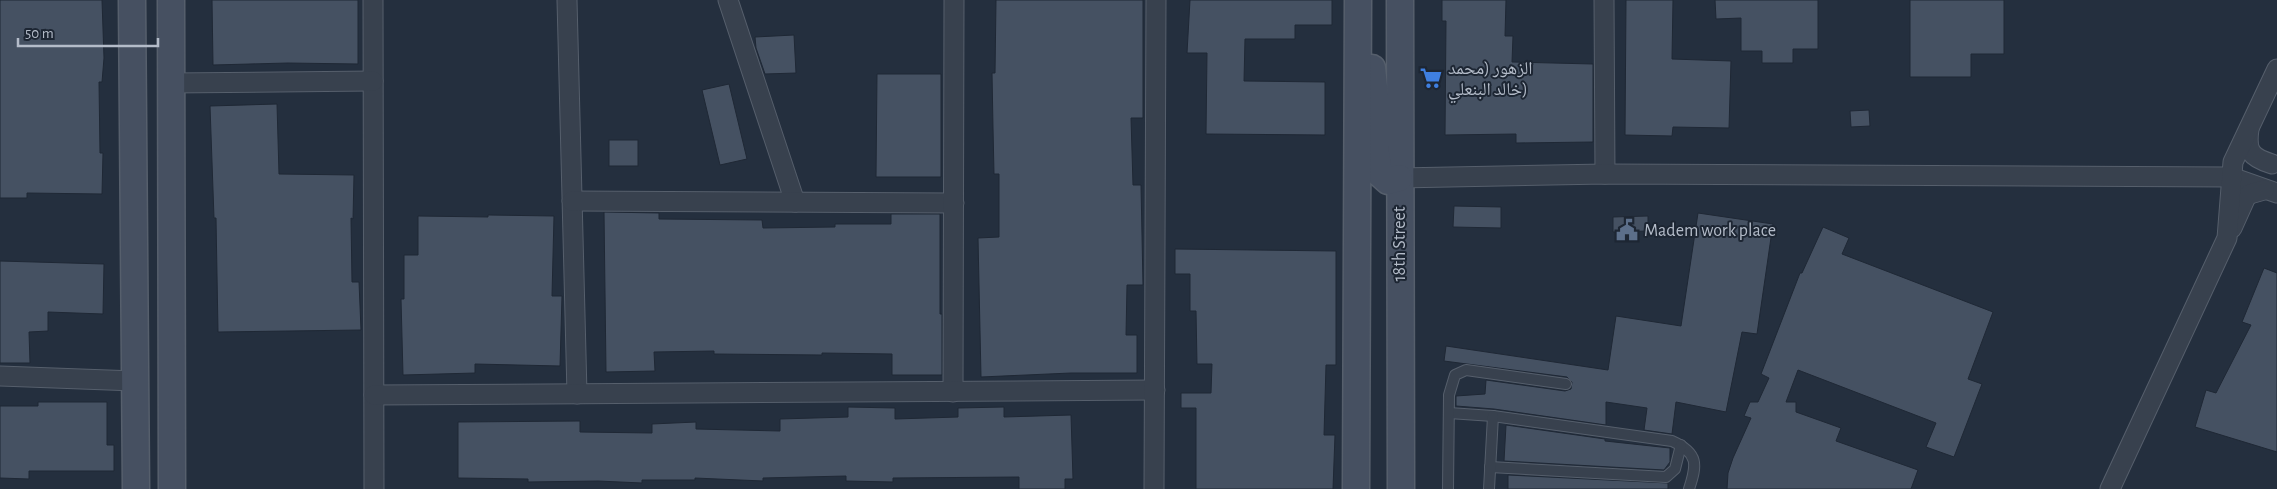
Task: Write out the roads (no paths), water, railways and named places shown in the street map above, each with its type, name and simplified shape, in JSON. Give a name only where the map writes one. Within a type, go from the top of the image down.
[{"type":"street","points":[[132,0],[136,489]]},
{"type":"street","points":[[171,0],[172,489]]},
{"type":"street","points":[[373,0],[374,489]]},
{"type":"street","points":[[567,0],[577,394]]},
{"type":"street","points":[[728,0],[795,202]]},
{"type":"street","points":[[953,392],[954,0]]},
{"type":"street","points":[[1154,489],[1156,0]]},
{"type":"street","points":[[1356,489],[1358,0]]},
{"type":"street","points":[[1362,0],[1376,96],[1376,147],[1379,172],[1388,181],[1399,178],[1605,174],[2231,176],[2270,192]]},
{"type":"street","name":"18th Street","points":[[1400,0],[1401,489]]},
{"type":"street","points":[[1604,0],[1605,174]]},
{"type":"street","points":[[2227,238],[2231,176],[2235,154],[2277,69]]},
{"type":"street","points":[[171,83],[373,81]]},
{"type":"street","points":[[2249,127],[2248,146],[2251,153],[2261,161],[2274,165]]},
{"type":"street","points":[[2231,176],[2258,165],[2274,165]]},
{"type":"street","points":[[2110,489],[2246,197],[2250,194],[2270,192]]},
{"type":"street","points":[[572,201],[954,203]]},
{"type":"street","points":[[0,376],[135,381]]},
{"type":"street","points":[[374,395],[1155,390]]},
{"type":"lane","points":[[1448,489],[1449,413],[1451,385],[1455,375],[1460,371],[1466,370],[1566,384]]},
{"type":"lane","points":[[1449,413],[1493,416],[1660,438],[1681,445],[1695,463],[1696,469],[1689,489]]},
{"type":"lane","points":[[1489,489],[1493,416]]},
{"type":"lane","points":[[1490,467],[1666,478],[1675,469],[1681,445]]},
{"type":"place","name":"الزهور (محمد خالد البنعلي)","points":[[1431,78]]},
{"type":"place","name":"Madem work place","points":[[1627,230]]}]
